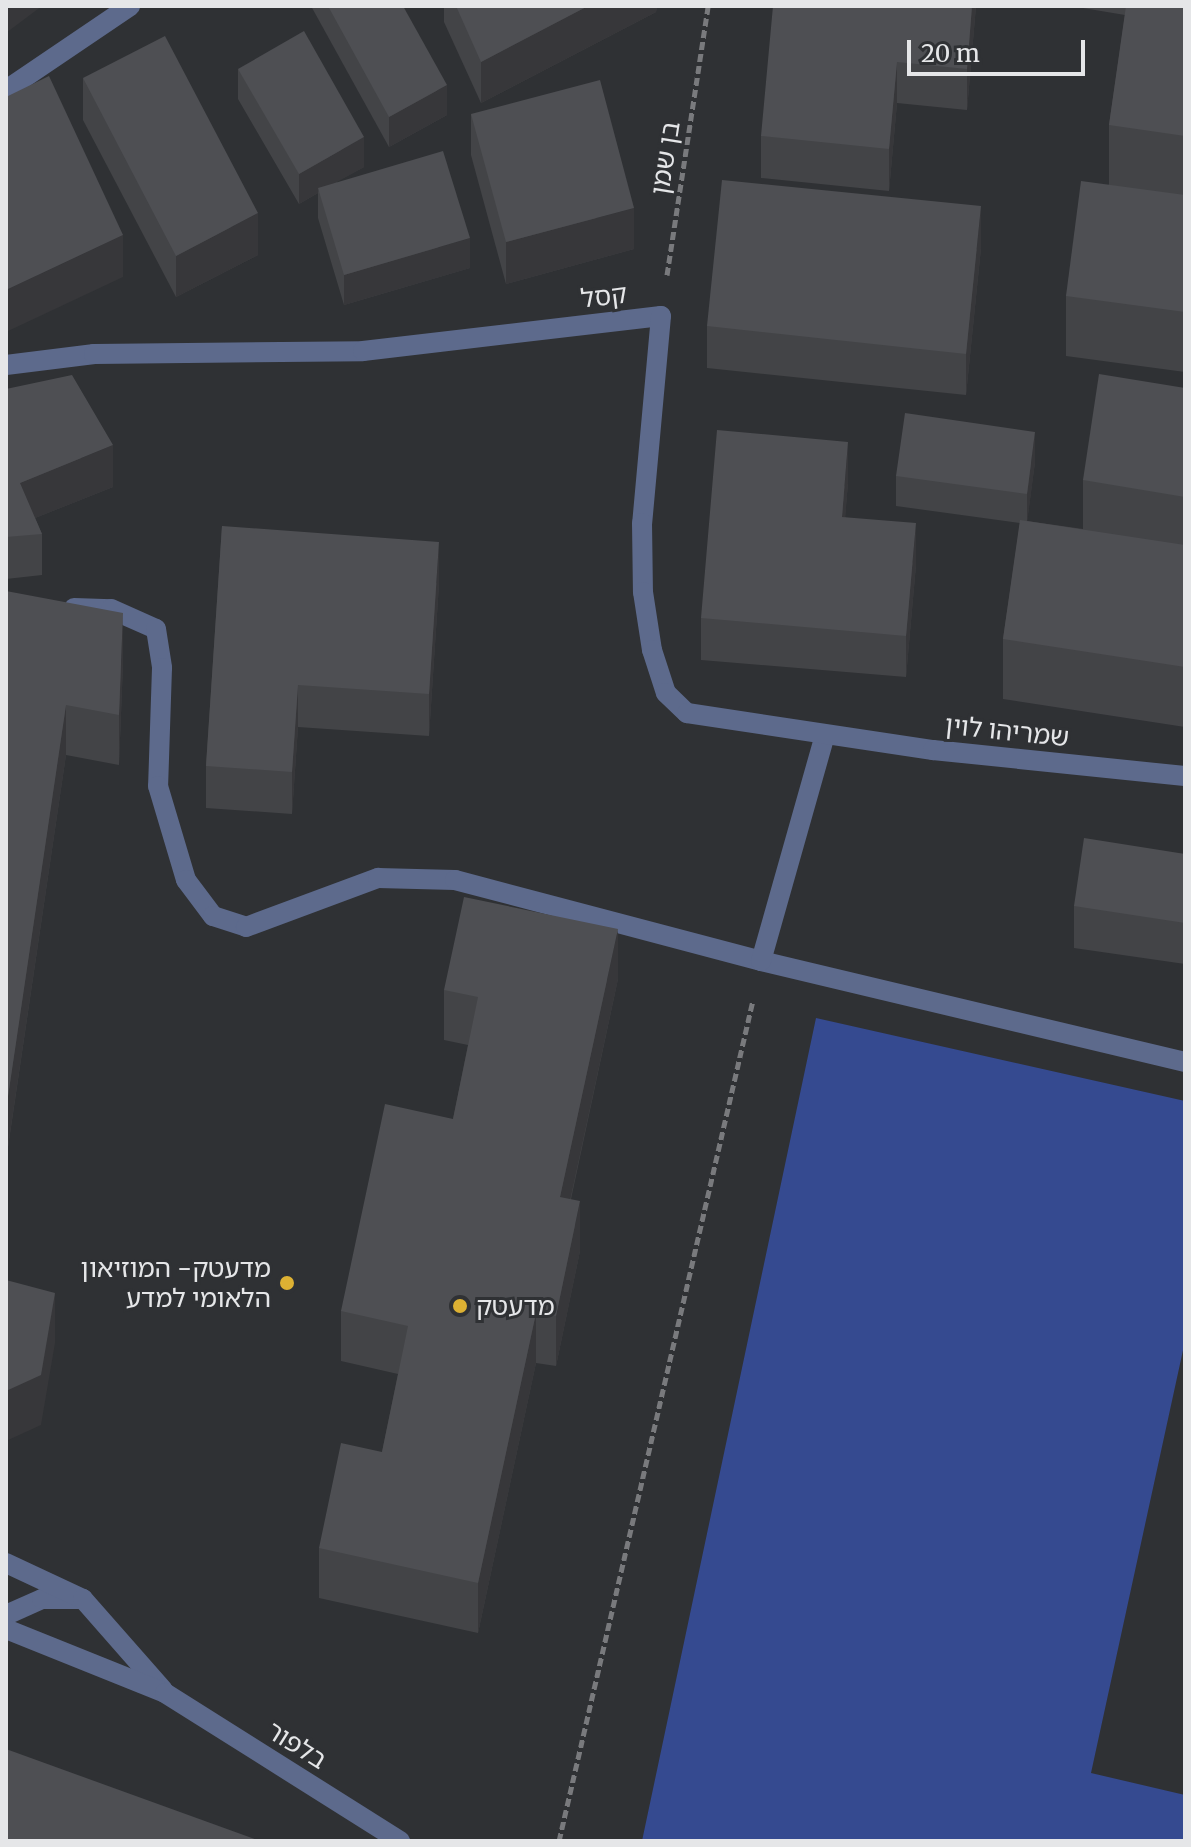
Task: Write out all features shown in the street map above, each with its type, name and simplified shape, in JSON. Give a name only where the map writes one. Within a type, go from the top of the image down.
[{"type":"street","points":[[6,90],[130,6]]},
{"type":"street","name":"קסל","points":[[6,365],[131,352],[292,355],[363,351],[661,316],[642,523],[643,578],[652,650],[666,693],[687,713],[825,735]]},
{"type":"street","points":[[51,607],[111,609],[156,629],[162,668],[158,786],[186,880],[213,916],[246,927],[378,878],[455,880],[761,961],[1185,1062]]},
{"type":"street","points":[[761,961],[825,735]]},
{"type":"street","name":"שמריהו לוין","points":[[825,735],[1185,776]]},
{"type":"street","name":"בלפור","points":[[6,1563],[83,1599],[165,1693]]},
{"type":"street","points":[[6,1615],[42,1599],[83,1599]]},
{"type":"street","name":"בלפור","points":[[6,1629],[165,1693],[400,1841]]},
{"type":"path","name":"בן שמן","points":[[661,316],[708,6]]},
{"type":"path","points":[[559,1841],[761,961]]},
{"type":"shaded area","points":[[816,1018],[1185,1101],[1185,1341],[1091,1773],[1185,1795],[1185,1841],[642,1841]]},
{"type":"building","points":[[328,6],[403,6],[447,85],[389,117]]},
{"type":"building","points":[[456,6],[588,6],[481,62]]},
{"type":"building","points":[[773,6],[972,6],[967,69],[897,62],[889,149],[761,136]]},
{"type":"building","points":[[1126,6],[1185,6],[1185,136],[1109,125]]},
{"type":"building","points":[[304,31],[364,137],[299,174],[238,69]]},
{"type":"building","points":[[165,36],[258,213],[176,256],[83,78]]},
{"type":"building","points":[[49,76],[123,235],[6,290],[6,97]]},
{"type":"building","points":[[600,80],[634,208],[506,242],[471,114]]},
{"type":"building","points":[[443,151],[470,238],[344,275],[318,188]]},
{"type":"building","points":[[722,180],[981,206],[966,354],[707,326]]},
{"type":"building","points":[[1081,181],[1185,195],[1185,312],[1066,296]]},
{"type":"building","points":[[1099,374],[1185,388],[1185,497],[1083,480]]},
{"type":"building","points":[[72,375],[113,445],[20,483],[42,534],[6,537],[6,389]]},
{"type":"building","points":[[905,413],[1035,432],[1027,494],[896,476]]},
{"type":"building","points":[[717,430],[848,442],[842,517],[916,523],[906,636],[701,618]]},
{"type":"building","points":[[1020,520],[1185,545],[1185,667],[1003,639]]},
{"type":"building","points":[[222,526],[439,542],[429,694],[298,685],[292,772],[206,766]]},
{"type":"building","points":[[6,591],[123,613],[119,715],[66,705],[6,1110]]},
{"type":"building","points":[[1084,838],[1185,854],[1185,923],[1074,906]]},
{"type":"building","name":"מדעטק","points":[[464,897],[618,929],[560,1197],[580,1201],[556,1316],[536,1313],[478,1583],[319,1548],[341,1443],[382,1452],[408,1326],[341,1311],[385,1104],[453,1119],[478,997],[444,990]]},
{"type":"building","points":[[6,1280],[55,1293],[41,1375],[6,1391]]},
{"type":"building","points":[[6,1749],[260,1841],[6,1841]]},
{"type":"place","name":"מדעטק- המוזיאון הלאומי למדע","points":[[287,1283]]},
{"type":"place","name":"מדעטק","points":[[460,1306]]}]
